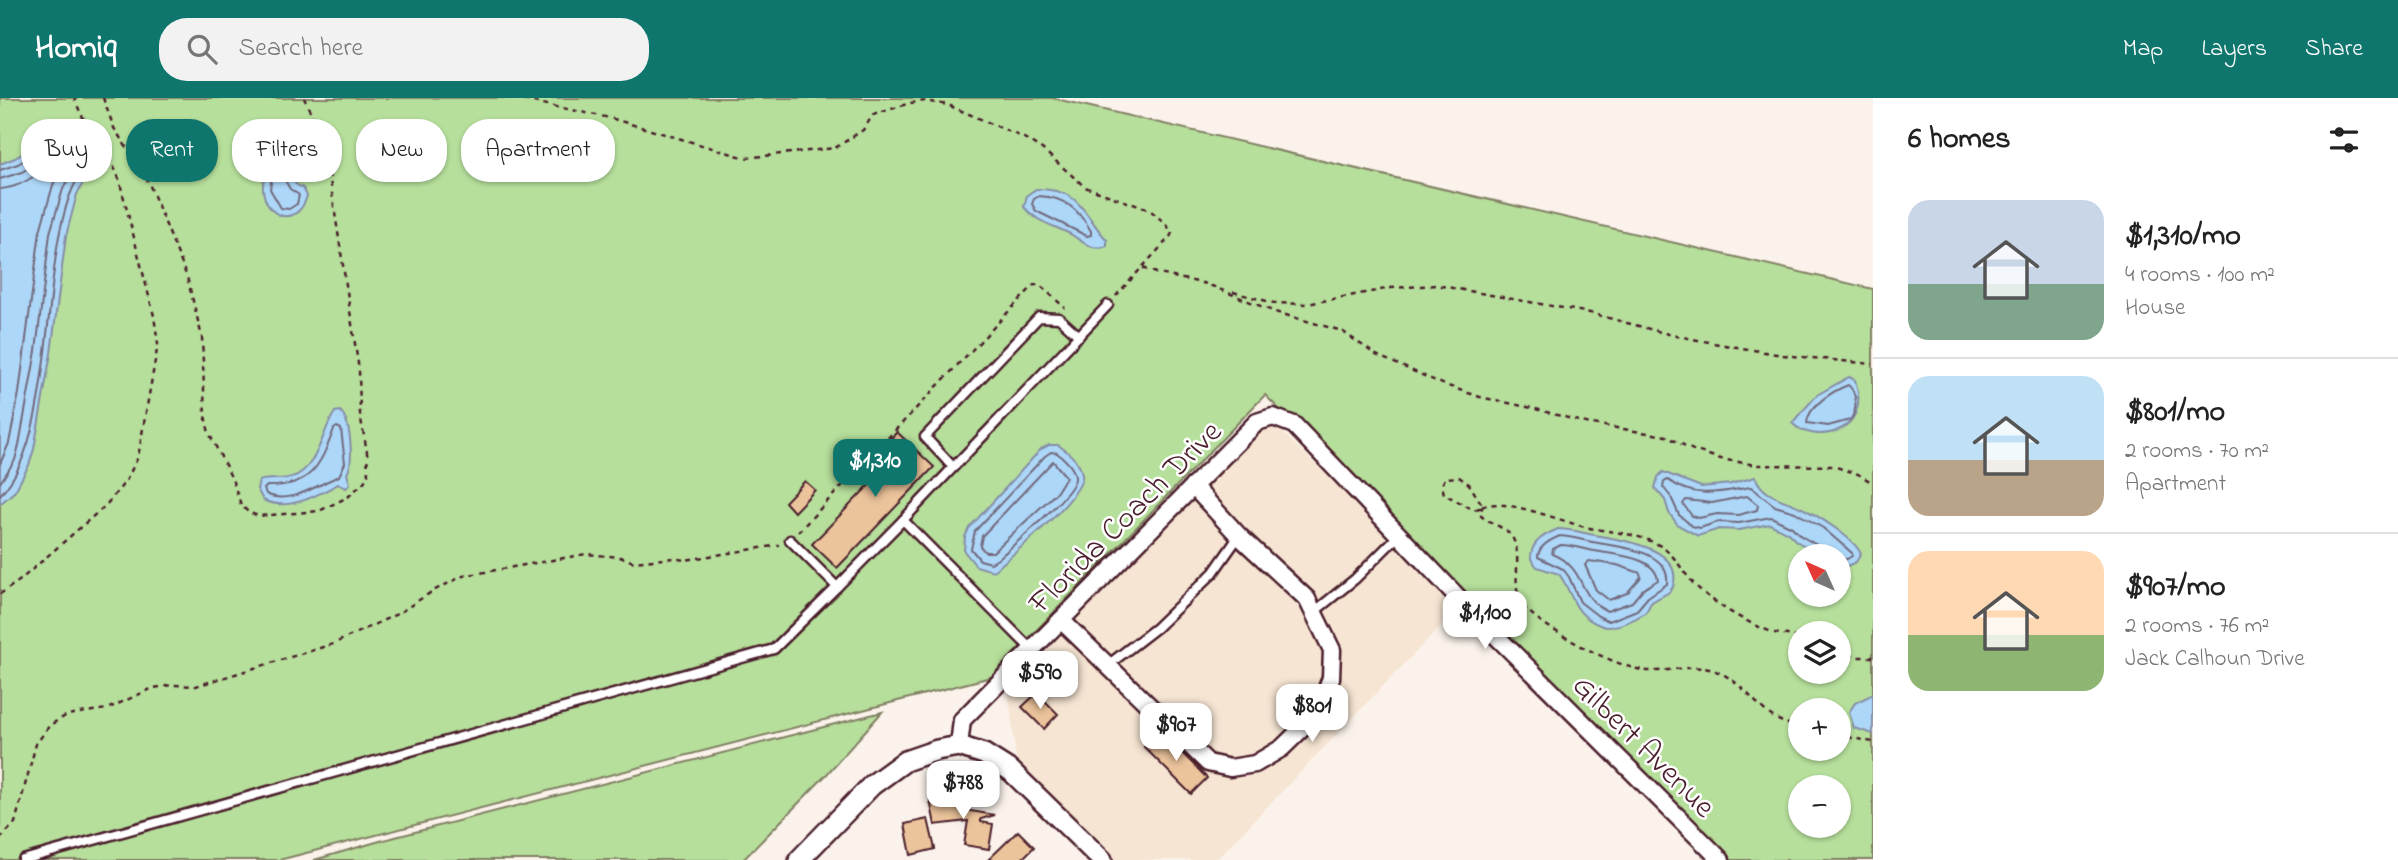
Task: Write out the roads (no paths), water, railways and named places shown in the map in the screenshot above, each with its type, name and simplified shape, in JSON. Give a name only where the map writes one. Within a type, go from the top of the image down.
[{"type":"street","name":"Gilbert Avenue","points":[[1257,422],[1273,417],[1294,425],[1472,612],[1721,860]]},
{"type":"street","name":"Florida Coach Drive","points":[[959,746],[962,720],[1257,422]]},
{"type":"street","points":[[1061,620],[1208,763],[1230,768],[1255,764],[1282,748],[1317,714],[1331,678],[1332,650],[1307,599],[1238,536],[1193,486]]},
{"type":"street","points":[[799,860],[872,785],[905,761],[959,746],[984,754],[1011,771],[1102,860]]},
{"type":"lane","points":[[23,860],[774,649],[903,520],[1108,305]]},
{"type":"lane","points":[[953,467],[925,437],[1039,317],[1059,318],[1079,336]]},
{"type":"lane","points":[[903,520],[1032,650]]},
{"type":"lane","points":[[1108,664],[1156,628],[1213,573],[1238,536]]},
{"type":"lane","points":[[1314,612],[1355,579],[1399,536]]},
{"type":"lane","points":[[788,542],[837,587]]},
{"type":"water","points":[[21,154],[21,182],[83,182],[77,194],[66,236],[51,353],[34,449],[15,491],[0,504],[0,164]]},
{"type":"water","points":[[264,182],[294,182],[303,188],[307,196],[296,213],[282,216],[269,207]]},
{"type":"water","points":[[1036,189],[1063,193],[1072,198],[1107,240],[1107,246],[1097,248],[1088,245],[1029,212],[1024,207],[1027,195]]},
{"type":"water","points":[[1849,377],[1855,380],[1858,398],[1856,412],[1849,423],[1839,430],[1814,433],[1802,430],[1792,423],[1817,395]]},
{"type":"water","points":[[340,411],[347,423],[350,441],[347,474],[350,484],[346,488],[338,484],[291,503],[263,500],[257,489],[259,481],[288,478],[301,473],[314,458],[335,412]]},
{"type":"water","points":[[1058,445],[1079,465],[1082,474],[1074,494],[1050,521],[993,571],[976,566],[964,551],[969,528],[1041,449]]},
{"type":"water","points":[[1663,472],[1701,487],[1731,484],[1755,477],[1769,493],[1807,511],[1834,528],[1851,541],[1861,554],[1852,564],[1852,544],[1801,544],[1770,524],[1739,530],[1719,529],[1698,536],[1678,525],[1669,513],[1665,500],[1655,488],[1658,477]]},
{"type":"water","points":[[1558,529],[1632,543],[1658,553],[1668,561],[1673,571],[1673,587],[1668,593],[1654,600],[1646,612],[1631,621],[1606,627],[1592,621],[1579,610],[1559,574],[1537,567],[1531,559],[1535,544]]},
{"type":"water","points":[[1873,694],[1873,734],[1854,728],[1851,709],[1855,703]]}]
